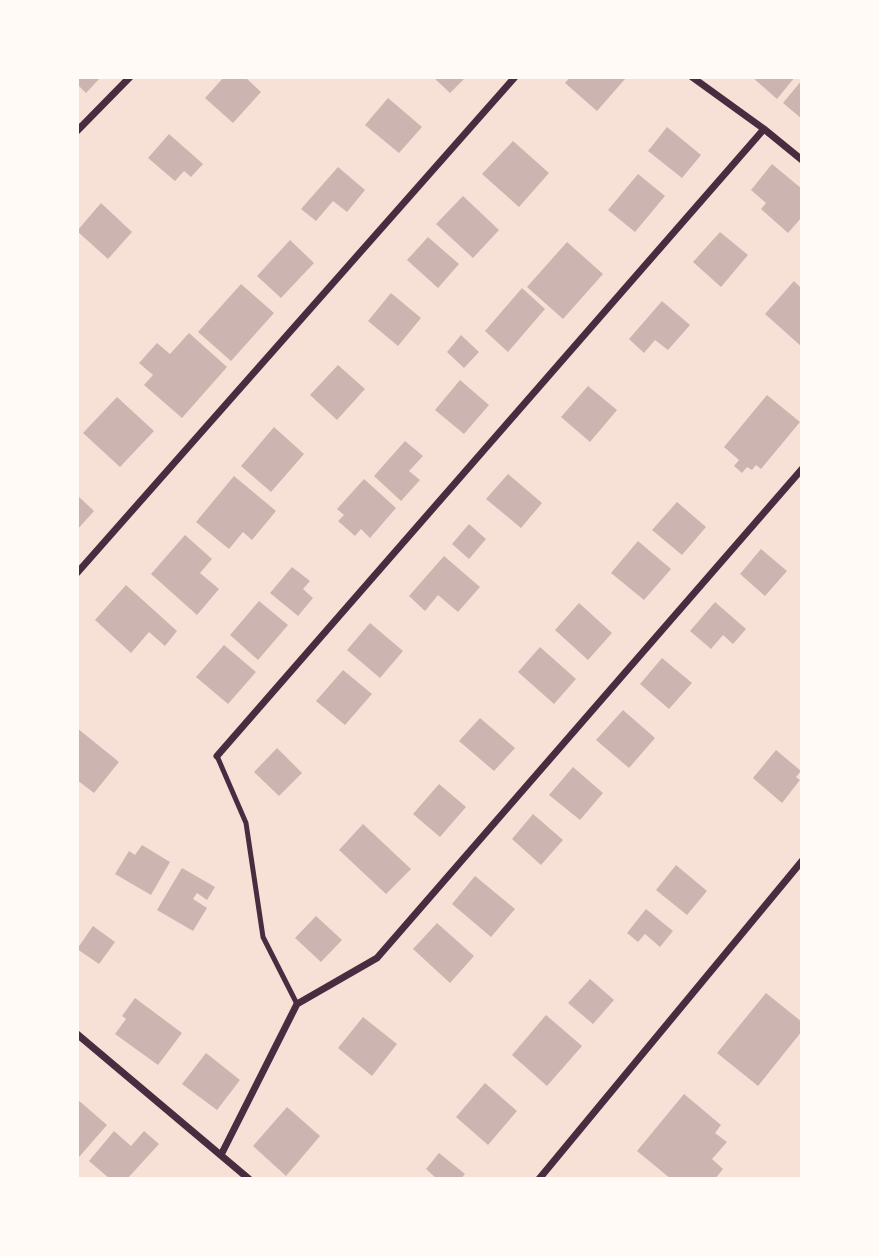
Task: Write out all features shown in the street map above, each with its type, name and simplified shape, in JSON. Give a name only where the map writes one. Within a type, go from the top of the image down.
[{"type":"street","points":[[77,131],[130,77]]},
{"type":"street","points":[[77,573],[515,77]]},
{"type":"street","points":[[692,77],[802,160]]},
{"type":"street","points":[[217,757],[764,129]]},
{"type":"street","points":[[221,1155],[297,1004],[377,958],[802,469]]},
{"type":"street","points":[[539,1179],[802,861]]},
{"type":"street","points":[[77,1034],[249,1179]]},
{"type":"lane","points":[[217,757],[246,823],[262,937],[297,1004]]},
{"type":"building","points":[[77,77],[101,77],[86,93],[77,84]]},
{"type":"building","points":[[224,77],[245,77],[261,92],[233,123],[205,98]]},
{"type":"building","points":[[433,77],[466,77],[450,93]]},
{"type":"building","points":[[570,77],[625,79],[597,111],[565,83]]},
{"type":"building","points":[[752,77],[795,77],[777,99]]},
{"type":"building","points":[[802,80],[802,119],[783,103]]},
{"type":"building","points":[[388,98],[422,127],[399,153],[365,125]]},
{"type":"building","points":[[667,127],[701,155],[682,178],[648,151]]},
{"type":"building","points":[[169,134],[203,164],[191,177],[184,171],[175,181],[148,158]]},
{"type":"building","points":[[513,141],[549,173],[519,207],[482,174]]},
{"type":"building","points":[[772,164],[802,189],[802,217],[788,233],[761,209],[766,203],[751,190]]},
{"type":"building","points":[[338,167],[365,190],[347,212],[333,201],[316,221],[301,209]]},
{"type":"building","points":[[638,174],[665,196],[635,232],[608,210]]},
{"type":"building","points":[[463,196],[499,230],[473,258],[436,224]]},
{"type":"building","points":[[101,203],[132,232],[108,259],[77,231]]},
{"type":"building","points":[[720,232],[748,255],[721,287],[693,262]]},
{"type":"building","points":[[428,237],[459,264],[438,288],[407,260]]},
{"type":"building","points":[[290,240],[314,263],[281,298],[257,276]]},
{"type":"building","points":[[567,242],[603,274],[563,319],[527,287]]},
{"type":"building","points":[[794,281],[802,289],[802,347],[765,314]]},
{"type":"building","points":[[241,284],[274,313],[231,361],[198,332]]},
{"type":"building","points":[[522,288],[545,309],[508,352],[485,331]]},
{"type":"building","points":[[391,293],[421,318],[398,346],[368,321]]},
{"type":"building","points":[[662,301],[690,325],[668,350],[655,340],[644,353],[629,339]]},
{"type":"building","points":[[189,333],[227,367],[182,418],[144,385],[153,375],[139,363],[157,343],[170,354]]},
{"type":"building","points":[[461,335],[479,352],[464,368],[447,352]]},
{"type":"building","points":[[338,365],[365,389],[337,420],[310,395]]},
{"type":"building","points":[[460,380],[489,405],[464,434],[435,410]]},
{"type":"building","points":[[588,386],[617,410],[590,442],[561,417]]},
{"type":"building","points":[[767,395],[800,422],[761,469],[756,465],[752,470],[747,467],[742,473],[734,466],[739,460],[724,447]]},
{"type":"building","points":[[117,397],[154,431],[120,467],[83,433]]},
{"type":"building","points":[[274,427],[304,454],[271,492],[241,466]]},
{"type":"building","points":[[405,441],[423,456],[409,471],[420,480],[401,501],[374,476]]},
{"type":"building","points":[[508,474],[542,503],[521,528],[486,499]]},
{"type":"building","points":[[234,476],[276,511],[252,540],[243,532],[229,549],[196,522]]},
{"type":"building","points":[[364,479],[396,508],[370,538],[361,529],[355,536],[338,521],[344,515],[337,509]]},
{"type":"building","points":[[77,495],[94,511],[77,530]]},
{"type":"building","points":[[677,502],[706,527],[682,555],[652,530]]},
{"type":"building","points":[[469,524],[486,539],[469,559],[452,544]]},
{"type":"building","points":[[185,535],[212,559],[200,573],[219,589],[197,615],[151,574]]},
{"type":"building","points":[[638,541],[671,569],[644,600],[611,573]]},
{"type":"building","points":[[761,549],[787,571],[765,596],[740,574]]},
{"type":"building","points":[[444,556],[480,587],[458,612],[438,595],[425,611],[409,596]]},
{"type":"building","points":[[292,567],[310,581],[303,589],[313,598],[298,616],[270,593]]},
{"type":"building","points":[[126,585],[177,631],[165,646],[149,632],[131,653],[95,620]]},
{"type":"building","points":[[259,601],[288,625],[258,660],[230,635]]},
{"type":"building","points":[[715,602],[746,629],[733,644],[723,635],[711,649],[690,631]]},
{"type":"building","points":[[579,603],[612,633],[588,660],[555,630]]},
{"type":"building","points":[[370,623],[403,651],[380,678],[347,650]]},
{"type":"building","points":[[224,645],[256,672],[228,704],[196,677]]},
{"type":"building","points":[[540,647],[576,679],[554,704],[518,672]]},
{"type":"building","points":[[662,658],[692,683],[669,709],[640,684]]},
{"type":"building","points":[[343,670],[372,694],[345,725],[316,701]]},
{"type":"building","points":[[623,710],[655,738],[629,768],[596,740]]},
{"type":"building","points":[[480,718],[515,748],[494,771],[459,741]]},
{"type":"building","points":[[77,728],[119,762],[94,793],[77,780]]},
{"type":"building","points":[[277,748],[302,773],[279,796],[254,772]]},
{"type":"building","points":[[776,750],[801,771],[796,777],[800,780],[782,803],[753,778]]},
{"type":"building","points":[[573,767],[603,793],[580,820],[549,795]]},
{"type":"building","points":[[439,784],[466,807],[440,837],[413,814]]},
{"type":"building","points":[[533,814],[563,840],[541,865],[512,839]]},
{"type":"building","points":[[363,824],[411,869],[386,894],[339,850]]},
{"type":"building","points":[[142,845],[170,862],[151,895],[115,874],[129,851],[135,855]]},
{"type":"building","points":[[676,865],[707,891],[687,915],[656,890]]},
{"type":"building","points":[[182,868],[215,887],[207,900],[197,893],[193,899],[207,908],[193,931],[157,910]]},
{"type":"building","points":[[475,876],[515,909],[491,937],[452,904]]},
{"type":"building","points":[[646,909],[673,931],[660,947],[645,934],[638,942],[627,933]]},
{"type":"building","points":[[316,916],[342,940],[321,962],[295,938]]},
{"type":"building","points":[[437,923],[474,956],[450,983],[413,949]]},
{"type":"building","points":[[93,926],[115,942],[99,964],[77,949]]},
{"type":"building","points":[[590,979],[614,1000],[593,1024],[568,1003]]},
{"type":"building","points":[[766,993],[802,1022],[802,1031],[758,1086],[717,1053]]},
{"type":"building","points":[[135,998],[182,1033],[158,1065],[115,1034],[126,1019],[122,1016]]},
{"type":"building","points":[[546,1015],[582,1046],[547,1086],[512,1055]]},
{"type":"building","points":[[363,1017],[397,1044],[372,1076],[338,1048]]},
{"type":"building","points":[[206,1053],[240,1080],[217,1110],[182,1084]]},
{"type":"building","points":[[485,1083],[517,1111],[488,1145],[456,1117]]},
{"type":"building","points":[[684,1094],[721,1125],[715,1133],[727,1142],[712,1159],[723,1169],[715,1179],[671,1179],[637,1151]]},
{"type":"building","points":[[77,1099],[107,1125],[79,1157],[77,1155]]},
{"type":"building","points":[[287,1107],[320,1136],[286,1176],[253,1146]]},
{"type":"building","points":[[114,1131],[131,1146],[144,1131],[159,1144],[127,1179],[110,1179],[89,1161]]},
{"type":"building","points":[[439,1153],[465,1174],[461,1179],[437,1179],[426,1169]]}]
